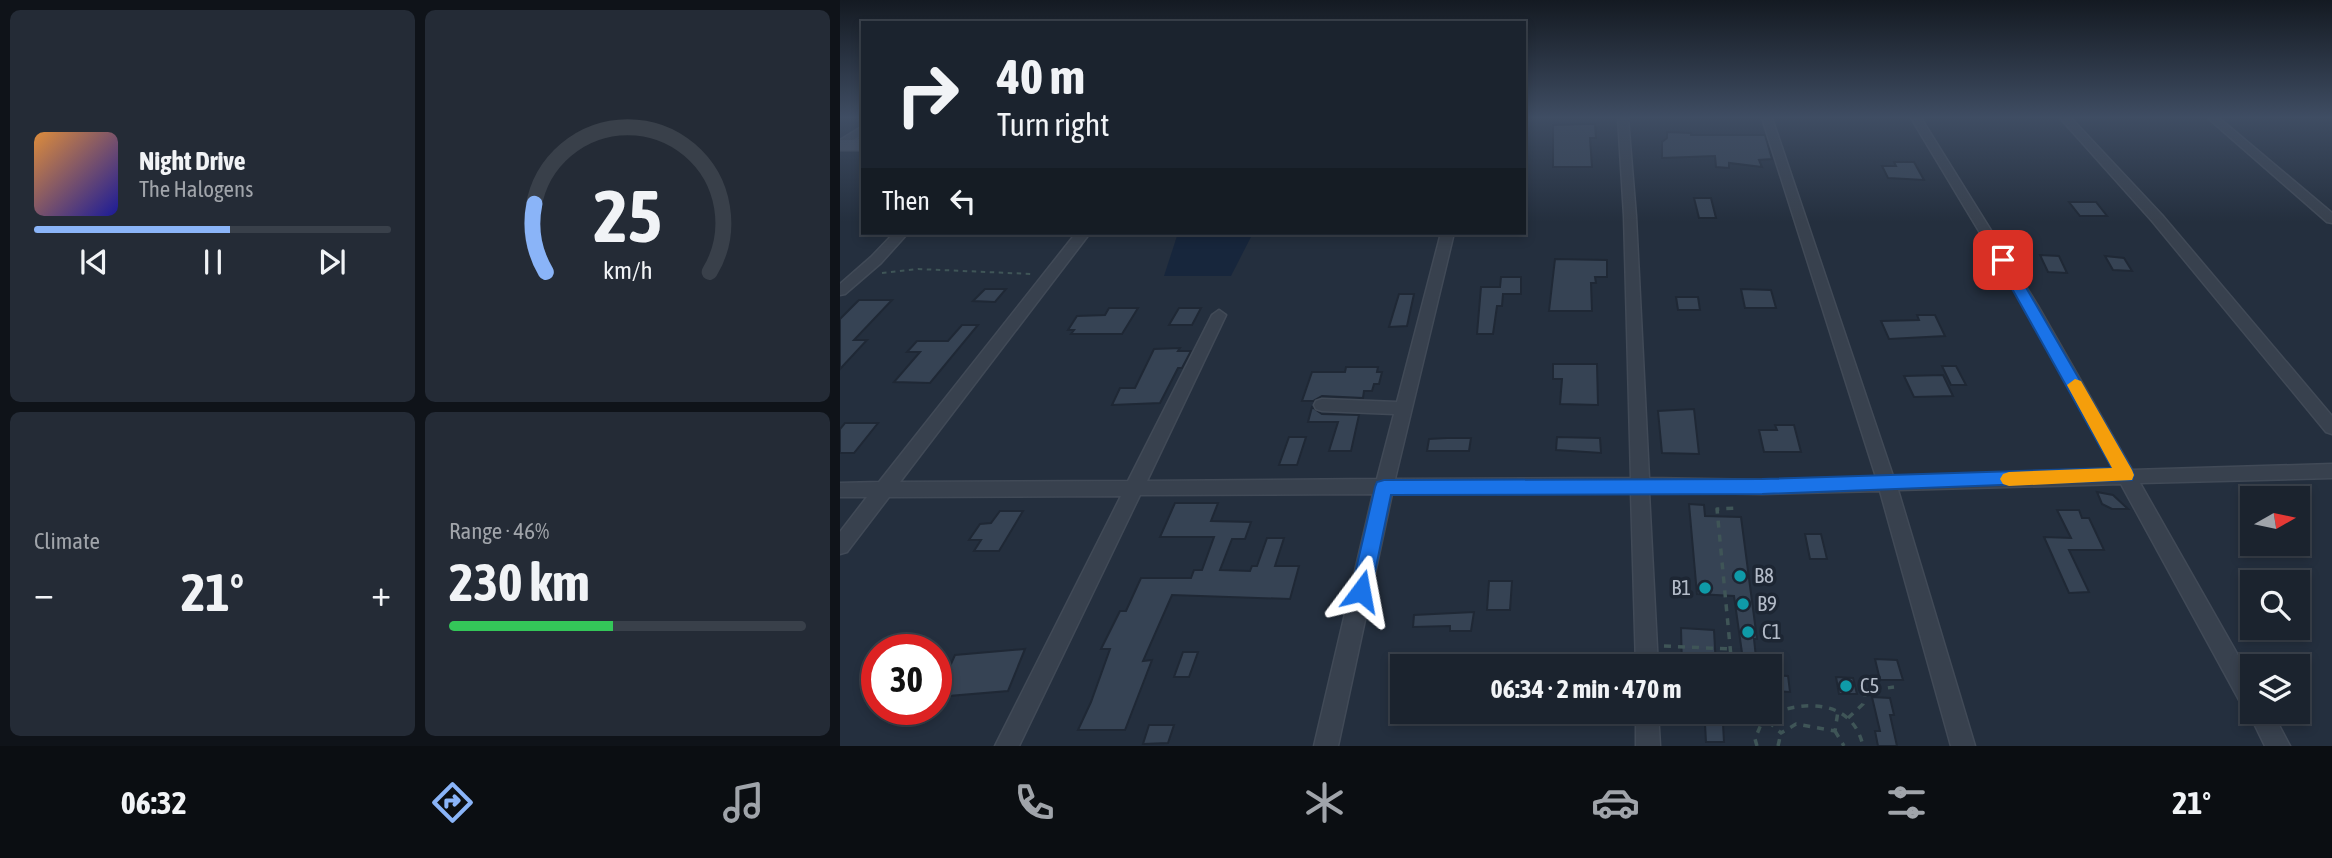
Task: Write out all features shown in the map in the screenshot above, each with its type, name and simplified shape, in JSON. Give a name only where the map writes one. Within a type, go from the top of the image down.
[{"type":"street","points":[[1625,153],[1647,654]]},
{"type":"street","points":[[1778,153],[1887,484],[1962,746]]},
{"type":"street","points":[[1937,153],[2031,306],[2240,680]]},
{"type":"street","points":[[2097,153],[2157,218],[2332,428]]},
{"type":"street","points":[[2254,153],[2332,219]]},
{"type":"street","points":[[840,291],[899,235]]},
{"type":"street","points":[[840,546],[1081,235]]},
{"type":"street","points":[[1326,746],[1384,487],[1447,235]]},
{"type":"street","points":[[840,276],[858,275]]},
{"type":"street","points":[[1007,746],[1219,315]]},
{"type":"street","points":[[1322,405],[1404,408]]},
{"type":"street","points":[[840,490],[1638,485],[1762,487],[2332,471]]},
{"type":"street","points":[[1647,724],[1648,746]]},
{"type":"street","points":[[2266,724],[2278,746]]},
{"type":"path","points":[[858,275],[918,269],[1050,275]]},
{"type":"path","points":[[1730,654],[1717,509],[1738,508]]},
{"type":"path","points":[[1647,645],[1730,649]]},
{"type":"path","points":[[1848,718],[1863,704],[1866,691],[1894,687]]},
{"type":"path","points":[[1782,707],[1814,702],[1838,711],[1848,718],[1862,739],[1863,746]]},
{"type":"path","points":[[1838,711],[1835,731],[1844,746]]},
{"type":"path","points":[[1757,746],[1755,739],[1761,724]]},
{"type":"path","points":[[1771,724],[1781,733]]},
{"type":"path","points":[[1778,746],[1781,733],[1796,724],[1835,731]]},
{"type":"water","points":[[1177,235],[1252,235],[1231,276],[1164,276]]},
{"type":"building","points":[[1553,153],[1591,153],[1592,167],[1553,167]]},
{"type":"building","points":[[1662,153],[1770,153],[1772,159],[1759,160],[1762,167],[1729,163],[1729,168],[1716,167],[1715,156],[1662,158]]},
{"type":"building","points":[[1894,162],[1914,162],[1924,180],[1888,178],[1882,166],[1896,166]]},
{"type":"building","points":[[1694,198],[1711,198],[1716,218],[1699,218]]},
{"type":"building","points":[[2069,202],[2096,202],[2107,216],[2080,216]]},
{"type":"building","points":[[2040,255],[2059,256],[2067,273],[2048,272]]},
{"type":"building","points":[[2105,256],[2124,258],[2132,271],[2113,270]]},
{"type":"building","points":[[1555,259],[1607,260],[1607,277],[1595,277],[1596,283],[1591,283],[1592,311],[1549,311]]},
{"type":"building","points":[[1501,277],[1521,277],[1521,294],[1503,294],[1502,306],[1497,306],[1493,334],[1477,334],[1481,287],[1500,287]]},
{"type":"building","points":[[985,289],[1006,289],[995,302],[973,301]]},
{"type":"building","points":[[1741,289],[1771,290],[1776,308],[1745,308]]},
{"type":"building","points":[[1399,294],[1414,294],[1407,326],[1389,327]]},
{"type":"building","points":[[1676,297],[1698,297],[1700,310],[1678,310]]},
{"type":"building","points":[[859,300],[892,300],[854,340],[867,340],[840,369],[840,319]]},
{"type":"building","points":[[1109,308],[1138,308],[1122,334],[1071,334],[1074,330],[1068,330],[1077,316],[1105,315]]},
{"type":"building","points":[[1179,308],[1201,308],[1192,325],[1169,325]]},
{"type":"building","points":[[1917,315],[1935,315],[1945,336],[1889,339],[1881,321],[1919,320]]},
{"type":"building","points":[[962,325],[978,325],[930,383],[894,382],[920,352],[907,352],[917,341],[948,341]]},
{"type":"building","points":[[1180,348],[1178,351],[1191,351],[1182,368],[1178,368],[1160,403],[1112,405],[1120,388],[1135,388],[1154,349]]},
{"type":"building","points":[[1553,364],[1597,364],[1598,405],[1560,404],[1562,379],[1553,379]]},
{"type":"building","points":[[1942,366],[1956,366],[1966,385],[1951,385]]},
{"type":"building","points":[[1346,367],[1378,367],[1377,372],[1382,372],[1379,384],[1374,384],[1372,391],[1364,391],[1363,398],[1322,396],[1313,401],[1302,401],[1312,372],[1345,372]]},
{"type":"building","points":[[1943,375],[1953,396],[1914,397],[1904,376]]},
{"type":"building","points":[[1312,407],[1322,414],[1359,415],[1351,451],[1329,451],[1338,422],[1308,422]]},
{"type":"building","points":[[1694,409],[1699,454],[1662,453],[1658,411]]},
{"type":"building","points":[[845,423],[878,423],[854,453],[840,453],[840,429]]},
{"type":"building","points":[[1775,425],[1794,425],[1801,452],[1764,452],[1759,430],[1777,430]]},
{"type":"building","points":[[1289,437],[1306,437],[1297,465],[1279,465]]},
{"type":"building","points":[[1557,437],[1600,438],[1601,453],[1556,450]]},
{"type":"building","points":[[1471,438],[1469,451],[1427,451],[1429,439]]},
{"type":"building","points":[[2097,492],[2113,495],[2128,509],[2112,509],[2102,504]]},
{"type":"building","points":[[1175,503],[1218,503],[1211,521],[1251,522],[1245,539],[1232,539],[1220,570],[1250,571],[1252,566],[1257,566],[1267,538],[1284,538],[1275,566],[1299,566],[1290,599],[1172,595],[1143,661],[1152,660],[1125,730],[1078,730],[1110,649],[1101,649],[1120,611],[1126,611],[1141,578],[1191,578],[1194,570],[1202,570],[1214,537],[1160,537]]},
{"type":"building","points":[[1689,504],[1704,505],[1705,516],[1741,517],[1757,639],[1754,639],[1756,654],[1742,654],[1734,596],[1697,594]]},
{"type":"building","points":[[2057,510],[2079,510],[2082,518],[2089,518],[2104,550],[2069,550],[2089,592],[2069,593],[2044,537],[2071,538]]},
{"type":"building","points":[[1000,511],[1023,511],[999,551],[974,551],[981,540],[969,540],[980,524],[991,523]]},
{"type":"building","points":[[1805,534],[1821,534],[1827,559],[1810,559]]},
{"type":"building","points":[[1489,581],[1512,581],[1510,610],[1487,610]]},
{"type":"building","points":[[1474,612],[1471,631],[1450,631],[1450,626],[1413,627],[1414,615]]},
{"type":"building","points":[[1681,628],[1714,630],[1715,654],[1682,654]]},
{"type":"building","points":[[1025,649],[1008,691],[952,696],[952,662],[955,655]]},
{"type":"building","points":[[1183,652],[1198,652],[1189,677],[1174,677]]},
{"type":"building","points":[[1875,659],[1897,660],[1903,680],[1880,680]]},
{"type":"building","points":[[1782,676],[1788,676],[1790,692],[1782,692]]},
{"type":"building","name":"C5","points":[[1836,677],[1853,678],[1857,694],[1839,694]]},
{"type":"building","points":[[1872,697],[1890,698],[1894,715],[1890,715],[1897,746],[1878,746],[1875,731],[1880,731]]},
{"type":"building","points":[[1705,724],[1723,724],[1724,742],[1706,742]]},
{"type":"building","points":[[1149,725],[1174,725],[1168,743],[1143,744]]},
{"type":"slow traffic","points":[[2009,479],[2125,475],[2075,385]]},
{"type":"place","name":"B8","points":[[1740,576]]},
{"type":"place","name":"B1","points":[[1705,588]]},
{"type":"place","name":"B9","points":[[1743,604]]},
{"type":"place","name":"C1","points":[[1748,632]]},
{"type":"place","name":"C5","points":[[1846,686]]},
{"type":"route","points":[[1361,591],[1384,487],[1762,487],[2125,475],[2003,260]]}]
